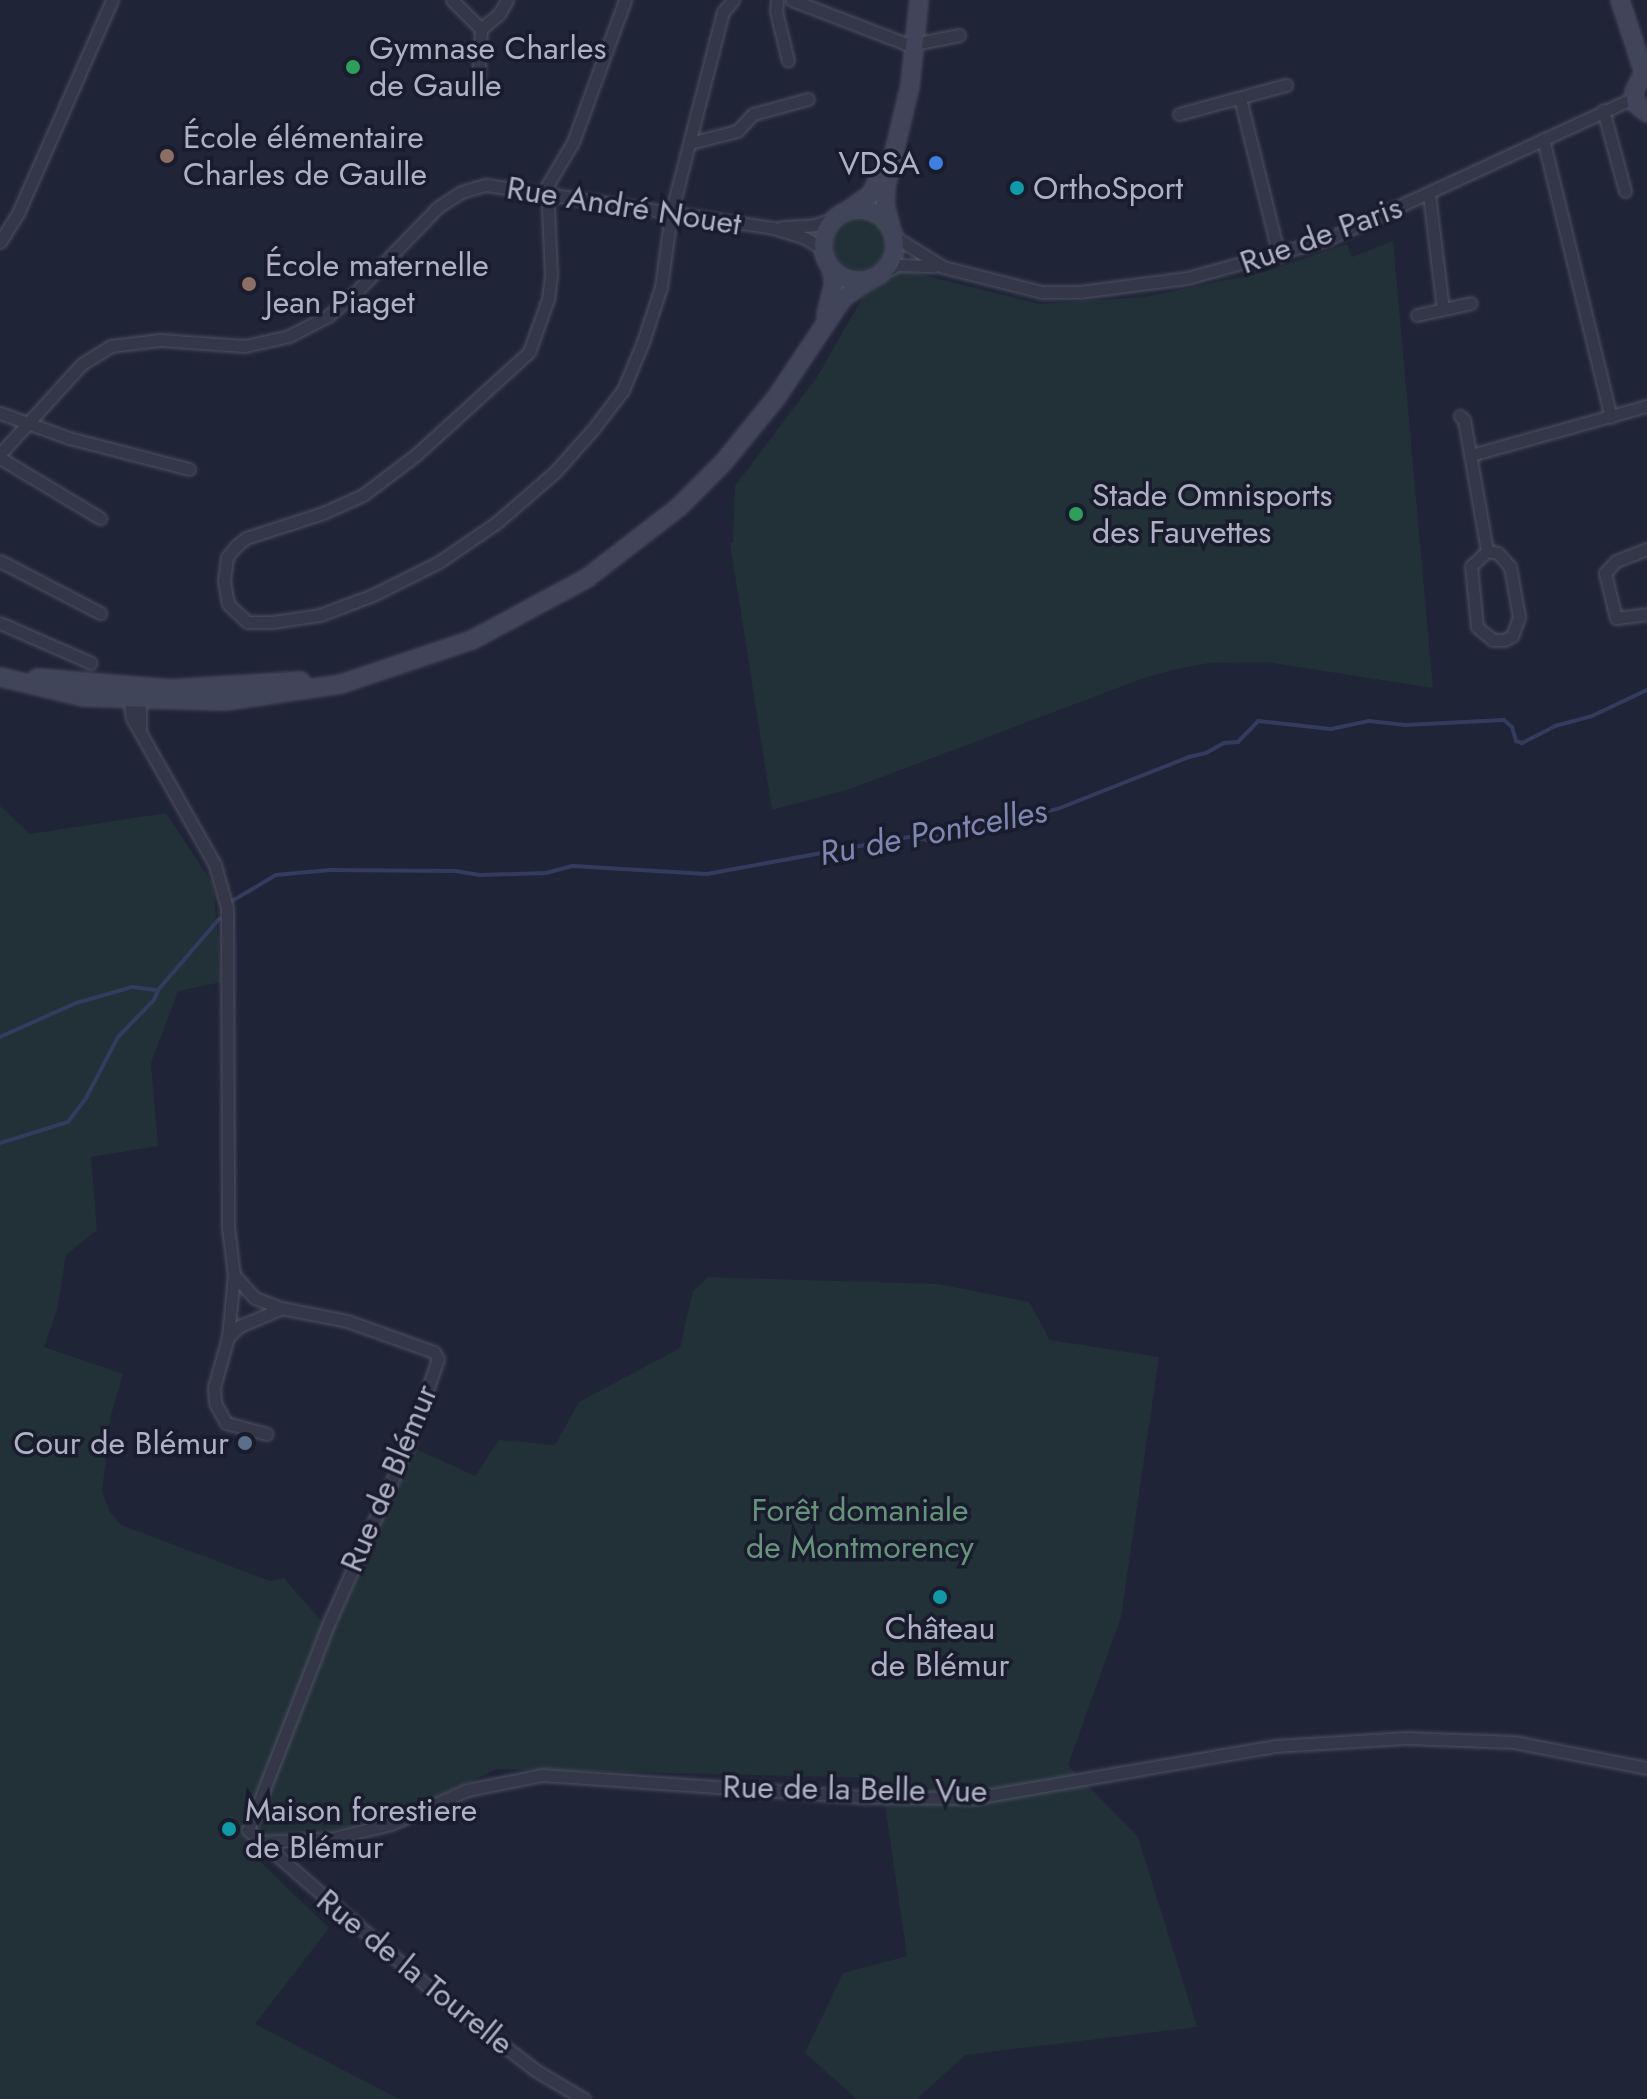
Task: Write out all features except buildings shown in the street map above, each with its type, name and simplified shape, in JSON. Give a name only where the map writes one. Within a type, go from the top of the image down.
[{"type":"main road","points":[[823,324],[834,282],[823,249],[828,227],[841,214],[867,198],[880,178],[912,45],[913,0]]},
{"type":"main road","points":[[0,670],[50,681],[195,702],[258,698],[341,684],[435,655],[518,618],[587,578],[650,531],[700,487],[783,389],[823,324],[849,292],[875,277],[893,258],[893,232],[885,206],[886,186],[906,110],[919,0]]},
{"type":"main road","points":[[1620,0],[1646,76],[1636,85],[1634,98],[1647,113]]},
{"type":"main road","points":[[841,214],[857,208],[877,213],[893,232]]},
{"type":"main road","points":[[831,268],[849,279],[875,277]]},
{"type":"main road","points":[[0,677],[61,693],[134,694]]},
{"type":"street","points":[[0,242],[19,211],[112,0]]},
{"type":"street","points":[[452,0],[481,29]]},
{"type":"street","points":[[478,81],[481,29],[499,14],[507,0]]},
{"type":"street","points":[[625,0],[573,142],[547,186],[553,251],[548,299],[534,342],[523,360],[417,454],[363,495],[323,513],[246,538],[236,546],[227,557],[224,581],[228,604],[236,615],[247,622],[273,622],[320,615],[373,595],[439,562],[496,523],[555,472],[623,390],[661,287],[671,214],[723,12],[733,0]]},
{"type":"street","points":[[777,0],[776,11],[788,61]]},
{"type":"street","points":[[792,0],[912,45],[959,35]]},
{"type":"street","points":[[1179,114],[1286,85]]},
{"type":"street","points":[[1240,98],[1279,256]]},
{"type":"street","name":"Rue de Paris","points":[[875,277],[898,265],[943,267],[1017,288],[1058,293],[1157,283],[1279,256],[1326,240],[1634,98]]},
{"type":"street","points":[[690,143],[737,131],[753,114],[808,99]]},
{"type":"street","points":[[1603,110],[1625,191]]},
{"type":"street","points":[[1543,139],[1611,417]]},
{"type":"street","name":"Rue André Nouet","points":[[0,456],[82,364],[111,346],[160,340],[245,346],[289,336],[328,316],[354,294],[438,207],[461,192],[486,185],[773,228],[805,238],[823,249]]},
{"type":"street","points":[[1429,194],[1443,309]]},
{"type":"street","name":"Rue André Nouet","points":[[773,228],[815,225],[841,214]]},
{"type":"street","name":"Rue de Paris","points":[[893,232],[943,267]]},
{"type":"street","points":[[1417,315],[1471,303]]},
{"type":"street","points":[[1471,455],[1647,406]]},
{"type":"street","points":[[0,413],[27,425],[189,469]]},
{"type":"street","points":[[1460,416],[1464,420],[1487,551]]},
{"type":"street","points":[[0,456],[100,518]]},
{"type":"street","points":[[1647,549],[1616,561],[1605,573],[1616,618],[1647,614]]},
{"type":"street","points":[[1487,551],[1498,553],[1510,567],[1519,617],[1512,636],[1504,640],[1493,640],[1477,627],[1471,566],[1487,551]]},
{"type":"street","points":[[0,561],[100,613]]},
{"type":"street","points":[[0,623],[91,663]]},
{"type":"street","points":[[134,694],[132,718],[215,865],[227,908],[228,1227],[234,1275],[228,1337],[214,1387],[218,1414],[226,1423],[267,1434]]},
{"type":"street","name":"Rue de Blémur","points":[[234,1275],[255,1298],[281,1308],[347,1321],[434,1352],[438,1359],[408,1445],[330,1620],[255,1809],[248,1830],[255,1839]]},
{"type":"street","points":[[228,1337],[240,1326],[281,1308]]},
{"type":"street","name":"Rue de la Belle Vue","points":[[255,1839],[333,1838],[391,1824],[467,1790],[542,1775],[867,1797],[974,1798],[1275,1746],[1406,1738],[1514,1742],[1647,1768]]},
{"type":"street","name":"Rue de la Tourelle","points":[[255,1839],[432,1990],[535,2070],[584,2099]]},
{"type":"green space","points":[[860,216],[879,224],[887,243],[879,262],[860,270],[841,262],[833,243],[841,224]]},
{"type":"green space","name":"Stade Omnisports des Fauvettes","points":[[1393,241],[1433,688],[1267,662],[1209,663],[1144,678],[850,789],[772,810],[730,543],[733,542],[735,486],[817,377],[868,288],[899,269],[1039,304],[1145,297],[1264,272],[1347,244],[1352,257]]},
{"type":"green space","name":"Forêt domaniale de Montmorency","points":[[0,806],[30,834],[166,813],[213,884],[222,982],[178,991],[151,1063],[158,1146],[91,1157],[97,1230],[66,1255],[57,1310],[44,1347],[123,1374],[111,1415],[102,1492],[110,1512],[121,1525],[270,1581],[284,1578],[321,1621],[335,1627],[414,1448],[475,1476],[499,1440],[555,1445],[579,1402],[680,1348],[693,1291],[708,1277],[938,1284],[1029,1302],[1050,1340],[1159,1357],[1121,1617],[1068,1765],[1138,1837],[1197,2027],[965,2055],[917,2099],[857,2099],[805,2053],[843,1973],[907,1956],[881,1778],[497,1769],[397,1815],[335,1830],[264,1835],[247,1849],[329,1928],[255,2024],[399,2099],[0,2099]]},
{"type":"waterway","name":"Ru de Pontcelles","points":[[232,901],[276,875],[330,870],[455,871],[480,875],[546,873],[573,866],[707,874],[909,837],[927,840],[954,832],[968,833],[1060,808],[1206,753],[1224,743],[1238,742],[1258,721],[1331,729],[1368,721],[1405,725],[1504,720],[1512,727],[1516,741],[1522,743],[1555,726],[1592,716],[1647,690]]},
{"type":"waterway","name":"Ru de Pontcelles","points":[[0,1037],[76,1003],[132,987],[158,990],[219,919]]},
{"type":"waterway","name":"Ru de Pontcelles","points":[[0,1143],[68,1122],[86,1098],[118,1037],[154,1000],[158,990]]},
{"type":"place","name":"Gymnase Charles de Gaulle","points":[[353,67]]},
{"type":"place","name":"École élémentaire Charles de Gaulle","points":[[167,156]]},
{"type":"place","name":"VDSA","points":[[936,163]]},
{"type":"place","name":"OrthoSport","points":[[1017,188]]},
{"type":"place","name":"École maternelle Jean Piaget","points":[[249,284]]},
{"type":"place","name":"Stade Omnisports des Fauvettes","points":[[1076,514]]},
{"type":"place","name":"Cour de Blémur","points":[[245,1443]]},
{"type":"place","name":"Château de Blémur","points":[[940,1597]]},
{"type":"place","name":"Maison forestiere de Blémur","points":[[229,1829]]}]
